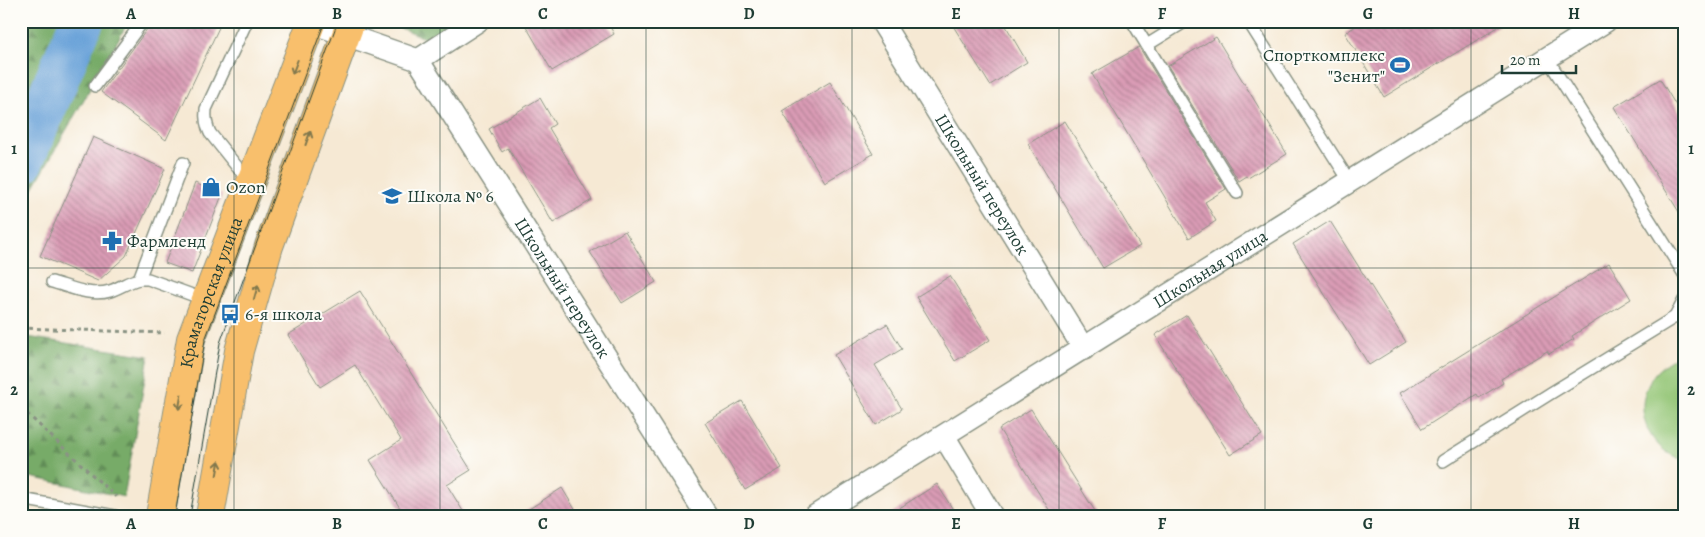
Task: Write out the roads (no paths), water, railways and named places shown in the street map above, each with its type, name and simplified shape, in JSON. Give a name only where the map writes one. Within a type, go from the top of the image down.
[{"type":"main road","name":"Краматорская улица","points":[[160,516],[191,339],[312,22]]},
{"type":"main road","points":[[210,516],[239,351],[255,294],[269,246],[349,28]]},
{"type":"street","points":[[312,22],[349,28],[418,60],[478,21]]},
{"type":"street","name":"Школьный переулок","points":[[881,21],[1084,349]]},
{"type":"street","name":"Школьная улица","points":[[815,516],[1606,21]]},
{"type":"street","name":"Школьный переулок","points":[[418,60],[707,516]]},
{"type":"street","points":[[944,436],[992,516]]},
{"type":"lane","points":[[95,86],[143,21]]},
{"type":"lane","points":[[247,21],[206,109],[205,116],[210,133],[250,184]]},
{"type":"lane","points":[[1132,21],[1237,193]]},
{"type":"lane","points":[[1148,45],[1186,21]]},
{"type":"lane","points":[[1248,21],[1350,182]]},
{"type":"lane","points":[[1547,58],[1684,274]]},
{"type":"lane","points":[[139,279],[183,163]]},
{"type":"lane","points":[[52,282],[100,294],[139,279],[148,279],[206,300]]},
{"type":"lane","points":[[1443,461],[1551,392],[1675,317],[1684,300]]},
{"type":"lane","points":[[21,499],[115,516]]},
{"type":"waterway","points":[[21,162],[82,21]]},
{"type":"tram line","points":[[175,516],[205,340],[325,21]]},
{"type":"tram line","points":[[190,516],[220,343],[338,21]]},
{"type":"place","name":"Спорткомплекс \"Зенит\"","points":[[1400,65]]},
{"type":"place","name":"Ozon","points":[[211,187]]},
{"type":"place","name":"Школа № 6","points":[[392,196]]},
{"type":"place","name":"Фармленд","points":[[112,241]]},
{"type":"place","name":"6-я школа","points":[[230,314]]}]
